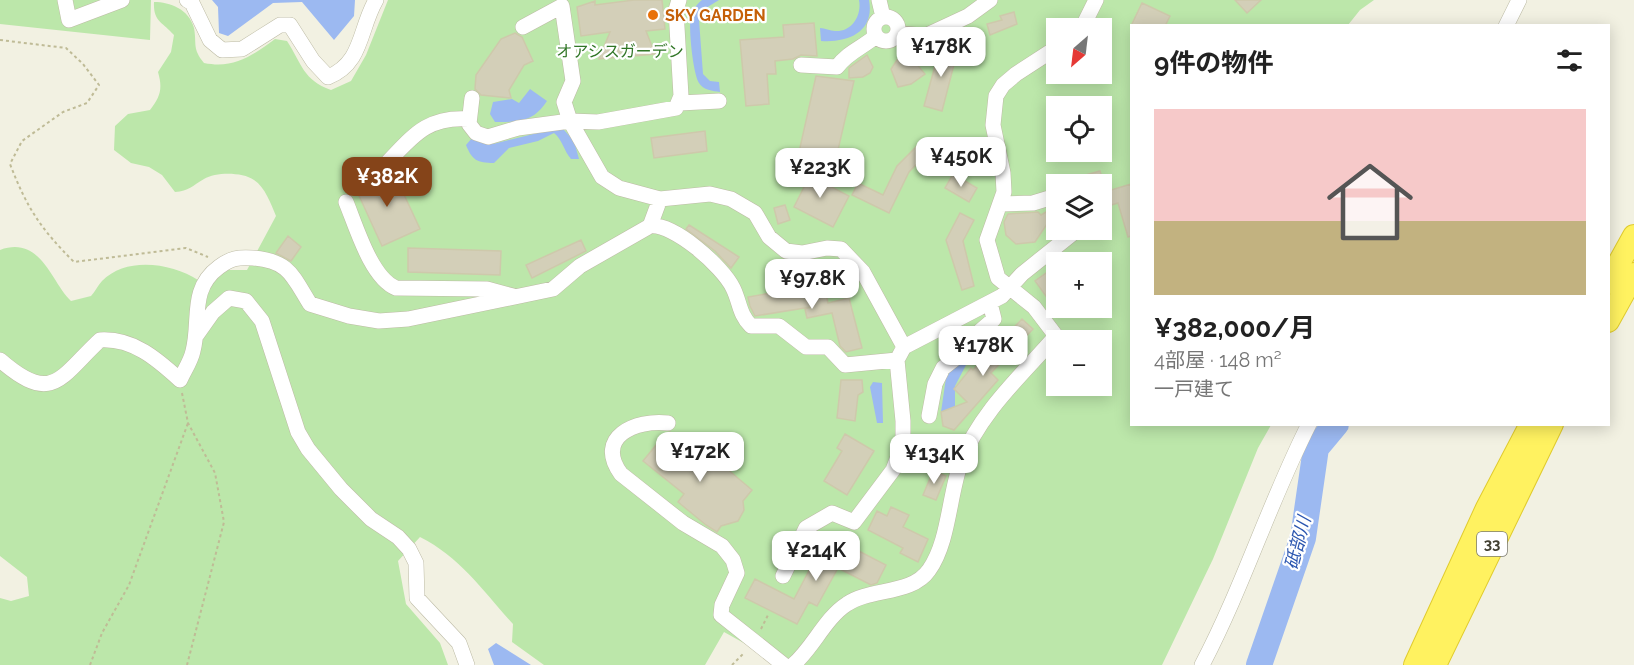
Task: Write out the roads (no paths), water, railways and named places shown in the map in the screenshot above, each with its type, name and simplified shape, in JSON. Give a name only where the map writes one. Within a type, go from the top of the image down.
[{"type":"highway","points":[[1610,281],[1630,255]]},
{"type":"highway","points":[[1610,315],[1630,255]]},
{"type":"highway","name":"33","points":[[1415,665],[1487,508],[1530,426]]},
{"type":"highway","name":"33","points":[[1435,665],[1551,426]]},
{"type":"street","points":[[65,0],[69,20],[122,0]]},
{"type":"street","points":[[187,0],[192,3],[210,40],[222,50],[242,49],[280,26],[290,25],[313,61],[328,77],[343,71],[357,49],[376,0]]},
{"type":"street","points":[[679,0],[676,10],[680,103]]},
{"type":"street","points":[[879,0],[883,17]]},
{"type":"street","points":[[876,36],[887,42],[897,33],[925,36],[968,16],[990,0]]},
{"type":"street","points":[[1087,18],[1096,0]]},
{"type":"street","points":[[1507,24],[1519,0]]},
{"type":"street","points":[[523,27],[562,6],[573,81],[564,102],[570,121],[602,177],[619,188],[660,198],[710,194],[731,199],[755,213],[769,237],[786,251],[802,253],[827,248],[841,249],[863,272],[900,353],[903,444],[893,470],[854,522],[832,513],[806,528],[783,576]]},
{"type":"street","points":[[883,17],[896,22],[897,33]]},
{"type":"street","points":[[876,36],[874,26],[883,17]]},
{"type":"street","points":[[801,65],[837,67],[847,54],[866,45],[876,36]]},
{"type":"street","points":[[793,665],[846,604],[861,597],[908,585],[928,573],[938,555],[953,487],[973,434],[1056,336],[1034,307],[998,278],[987,240],[1001,204],[1003,173],[993,125],[996,96],[1003,85],[1016,74],[1046,54]]},
{"type":"street","points":[[472,98],[469,124],[476,134],[488,137],[518,128],[570,121],[598,122],[669,111],[680,103],[719,101]]},
{"type":"street","points":[[386,164],[416,132],[447,117],[469,119]]},
{"type":"street","points":[[650,226],[660,198]]},
{"type":"street","points":[[1001,204],[1033,203],[1046,199]]},
{"type":"street","points":[[346,202],[375,268],[386,284],[396,288],[487,289],[516,297]]},
{"type":"street","points":[[0,360],[30,382],[56,382],[69,375],[100,340],[116,339],[154,357],[180,380],[193,354],[197,300],[201,285],[211,273],[235,256],[276,261],[291,273],[310,304],[349,316],[379,321],[408,319],[554,289],[580,266],[650,226],[659,225],[671,231],[721,270],[733,287],[744,319],[751,326],[779,326],[806,347],[828,347],[845,365],[900,353],[990,303],[1002,296],[1065,240]]},
{"type":"street","points":[[196,336],[213,312],[229,298],[246,302],[262,321],[285,395],[303,441],[341,489],[371,519],[398,537],[409,549],[416,563],[417,598],[459,643],[467,665]]},
{"type":"street","points":[[929,416],[935,384],[943,368],[962,353],[971,339],[994,320],[990,303]]},
{"type":"street","points":[[668,423],[645,422],[625,431],[613,446],[611,455],[614,464],[621,474],[683,523],[722,546],[733,560],[737,573],[722,604],[721,615],[784,665]]},
{"type":"street","points":[[1202,665],[1222,626],[1289,464],[1308,426]]},
{"type":"water","points":[[212,0],[355,0],[354,16],[334,40],[302,2],[273,3],[228,36],[219,33],[218,7]]},
{"type":"water","points":[[702,0],[719,0],[706,8],[699,20],[703,74],[710,81],[719,82],[720,92],[703,87],[695,70],[690,21],[694,9]]},
{"type":"water","points":[[859,0],[869,0],[870,11],[864,28],[841,40],[821,41],[820,28],[841,31],[851,26],[859,11]]},
{"type":"water","points":[[530,89],[547,101],[542,108],[531,117],[519,121],[495,122],[490,114],[493,102],[512,99],[519,103]]},
{"type":"water","points":[[554,129],[564,130],[574,141],[579,159],[571,159],[554,133],[538,141],[509,148],[494,163],[476,160],[466,145],[472,138],[493,144]]},
{"type":"water","points":[[957,360],[966,365],[955,386],[955,407],[941,412],[946,378]]},
{"type":"water","points":[[873,382],[882,383],[883,423],[877,423],[870,387]]},
{"type":"water","points":[[496,643],[531,665],[494,665],[488,649]]},
{"type":"waterway","name":"砥部川","points":[[1259,665],[1303,538],[1316,448],[1334,426]]},
{"type":"place","name":"SKY GARDEN","points":[[653,15]]},
{"type":"park label","name":"オアシスガーデン","points":[[620,51]]}]
